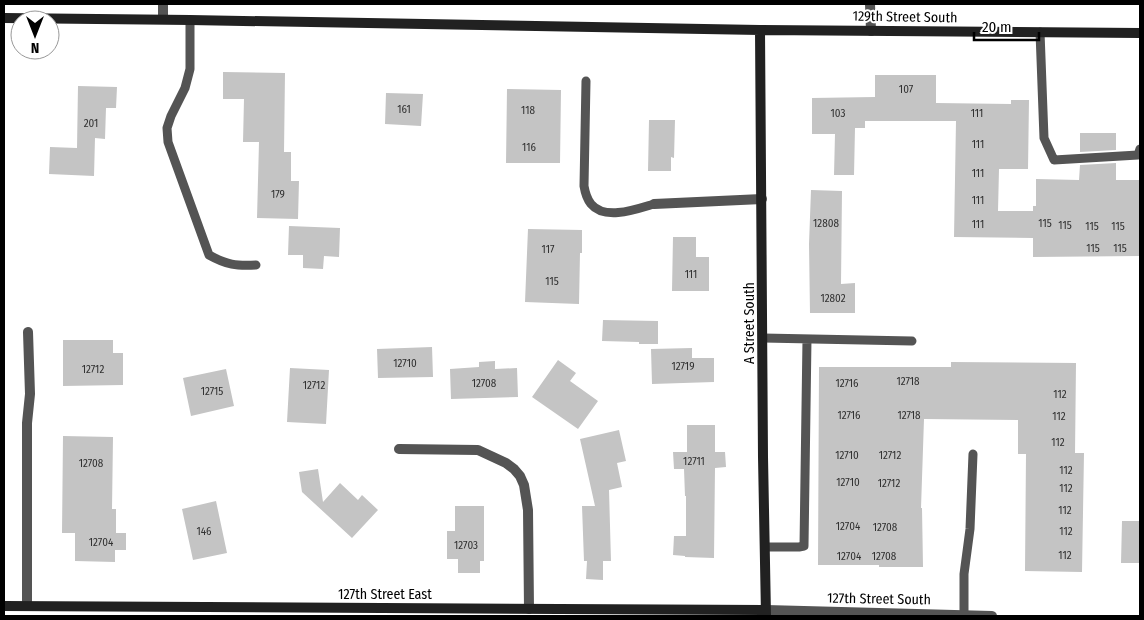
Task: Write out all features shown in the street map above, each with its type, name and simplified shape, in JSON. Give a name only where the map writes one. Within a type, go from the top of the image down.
[{"type":"street","points":[[163,4],[163,20]]},
{"type":"street","points":[[870,4],[871,31]]},
{"type":"street","name":"129th Street South","points":[[4,18],[760,30],[1140,33]]},
{"type":"street","name":"A Street South","points":[[760,30],[766,613]]},
{"type":"street","points":[[654,204],[762,199]]},
{"type":"street","points":[[27,606],[27,423],[30,394],[28,332]]},
{"type":"street","points":[[399,449],[478,450],[506,463],[520,476],[524,486],[528,510],[529,609]]},
{"type":"street","name":"127th Street East","points":[[4,606],[529,609],[766,613]]},
{"type":"street","name":"127th Street South","points":[[766,613],[992,616]]},
{"type":"lane","points":[[190,20],[190,69],[185,88],[167,128],[168,142],[209,255],[222,262],[239,266],[256,265]]},
{"type":"lane","points":[[1040,32],[1044,138],[1054,160],[1138,155],[1140,149]]},
{"type":"lane","points":[[586,81],[584,186],[590,204],[597,210],[607,213],[621,213],[654,204]]},
{"type":"lane","points":[[763,338],[912,341]]},
{"type":"lane","points":[[765,547],[804,546],[808,339]]},
{"type":"lane","points":[[964,616],[964,574],[970,529],[973,454]]},
{"type":"building","points":[[223,72],[285,73],[284,152],[291,152],[291,181],[299,181],[298,219],[257,218],[259,142],[243,142],[244,99],[223,99]]},
{"type":"building","points":[[875,75],[936,75],[936,103],[1011,104],[1011,100],[1029,100],[1028,169],[999,169],[998,211],[1033,211],[1033,206],[1036,206],[1036,179],[1079,180],[1080,165],[1116,163],[1116,180],[1140,180],[1140,256],[1033,257],[1033,238],[954,237],[956,121],[865,121],[865,128],[855,128],[854,175],[834,175],[835,134],[812,134],[812,98],[875,97]]},
{"type":"building","points":[[78,86],[117,87],[116,108],[106,108],[105,139],[95,138],[94,176],[49,174],[50,147],[77,148]]},
{"type":"building","points":[[507,89],[561,90],[560,163],[506,163]]},
{"type":"building","points":[[386,93],[423,94],[421,126],[385,124]]},
{"type":"building","points":[[649,120],[675,120],[674,158],[671,157],[671,171],[648,171]]},
{"type":"building","points":[[1080,133],[1116,133],[1116,150],[1080,152]]},
{"type":"building","points":[[811,190],[842,191],[841,284],[855,283],[855,313],[810,313],[809,244]]},
{"type":"building","points":[[289,226],[340,228],[339,257],[324,256],[323,269],[303,268],[303,255],[288,255]]},
{"type":"building","points":[[528,229],[582,230],[579,304],[525,302]]},
{"type":"building","points":[[673,237],[696,237],[696,257],[709,257],[709,291],[672,291]]},
{"type":"building","points":[[603,320],[658,321],[658,344],[602,341]]},
{"type":"building","points":[[63,340],[113,340],[113,353],[123,353],[123,385],[63,386]]},
{"type":"building","points":[[432,347],[433,377],[378,378],[377,349]]},
{"type":"building","points":[[692,348],[692,358],[714,358],[714,382],[652,384],[651,349]]},
{"type":"building","points":[[558,360],[576,373],[570,381],[598,401],[578,429],[532,397]]},
{"type":"building","points":[[495,361],[495,369],[517,368],[518,397],[451,399],[450,369],[479,367],[479,362]]},
{"type":"building","points":[[951,362],[1076,363],[1075,453],[1084,453],[1082,572],[1025,571],[1026,454],[1018,454],[1018,420],[924,419],[921,508],[923,567],[818,565],[819,367],[951,367]]},
{"type":"building","points":[[290,368],[329,370],[326,424],[287,422]]},
{"type":"building","points":[[226,369],[234,406],[191,416],[183,378]]},
{"type":"building","points":[[687,425],[715,425],[715,452],[725,452],[726,467],[715,468],[714,558],[673,555],[674,536],[686,536],[686,496],[684,469],[674,469],[673,452],[687,452]]},
{"type":"building","points":[[619,430],[626,461],[617,463],[622,487],[609,490],[611,561],[603,561],[603,580],[586,579],[587,561],[584,561],[582,506],[595,506],[580,439]]},
{"type":"building","points":[[63,436],[113,437],[112,509],[116,509],[116,533],[126,533],[126,550],[115,550],[115,562],[75,561],[75,533],[62,533]]},
{"type":"building","points":[[318,469],[323,502],[340,483],[358,500],[362,495],[378,510],[352,538],[302,492],[299,472]]},
{"type":"building","points":[[216,501],[227,553],[193,560],[182,509]]},
{"type":"building","points":[[455,506],[484,506],[484,561],[480,561],[480,573],[458,573],[458,559],[447,559],[447,531],[455,531]]},
{"type":"building","points":[[1122,521],[1140,521],[1140,563],[1121,563]]}]
